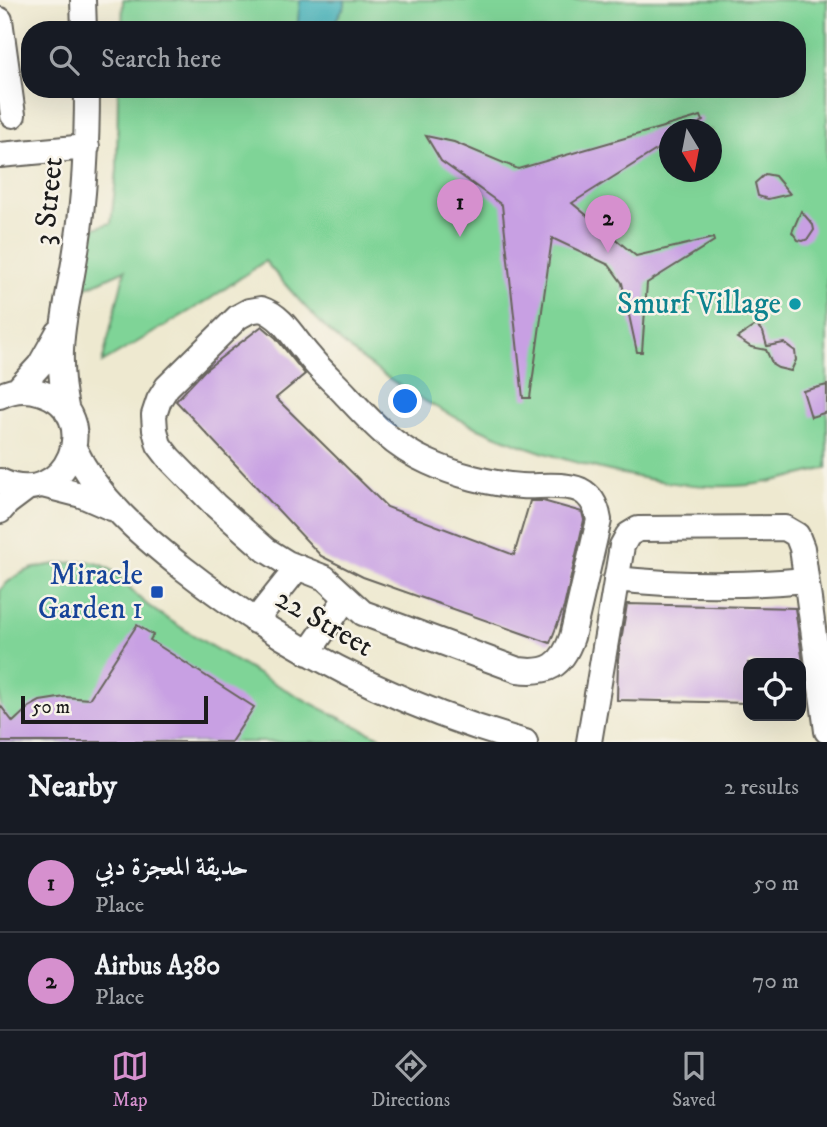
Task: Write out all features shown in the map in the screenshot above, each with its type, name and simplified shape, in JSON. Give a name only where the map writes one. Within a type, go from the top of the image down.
[{"type":"street","points":[[83,0],[84,21]]},
{"type":"street","points":[[0,20],[13,115]]},
{"type":"street","name":"3 Street","points":[[74,449],[60,358],[63,320],[77,245],[87,148],[87,98]]},
{"type":"street","points":[[0,155],[87,148]]},
{"type":"street","points":[[261,309],[272,312],[309,357],[382,433],[414,456],[449,471],[496,482],[580,490],[590,497],[597,507],[599,520],[572,638],[566,654],[553,667],[536,672],[518,670],[363,613],[346,598],[325,578],[266,550],[215,505],[159,446],[155,415],[159,400],[167,387],[239,317],[249,311],[261,309]]},
{"type":"street","name":"3 Street","points":[[9,393],[45,358],[63,320]]},
{"type":"street","points":[[9,393],[46,394],[67,412]]},
{"type":"street","points":[[0,511],[6,503],[56,477],[67,464],[74,449]]},
{"type":"street","name":"22 Street","points":[[74,449],[93,482],[118,512],[171,558],[255,621],[365,683],[423,708],[525,742]]},
{"type":"street","name":"22 Street","points":[[0,481],[13,487],[34,487],[81,495],[118,512]]},
{"type":"street","points":[[589,742],[624,540],[638,529],[785,528],[797,535],[827,731]]},
{"type":"street","points":[[255,621],[298,567]]},
{"type":"street","points":[[616,579],[692,586],[806,580]]},
{"type":"street","points":[[309,653],[346,598]]},
{"type":"green space","points":[[123,0],[827,0],[827,468],[749,485],[691,485],[597,468],[532,449],[471,425],[413,394],[386,376],[345,346],[265,261],[210,299],[102,363],[125,270],[85,288],[94,228],[111,223],[117,170],[118,98],[806,98],[806,21],[122,21]]},
{"type":"green space","points":[[87,561],[108,568],[154,610],[240,664],[330,713],[392,742],[0,742],[0,590],[19,574],[40,566]]},
{"type":"water","points":[[300,0],[345,0],[335,21],[298,21]]},
{"type":"building","points":[[659,128],[659,148],[572,203],[636,256],[713,238],[714,241],[647,283],[642,352],[637,352],[622,283],[609,265],[552,238],[530,398],[523,398],[502,205],[441,161],[426,136],[454,142],[518,169]]},
{"type":"building","points":[[765,174],[775,176],[790,194],[768,199],[758,196],[755,183]]},
{"type":"building","points":[[801,211],[814,230],[808,239],[803,241],[798,240],[792,232]]},
{"type":"building","points":[[756,325],[763,332],[767,346],[784,343],[795,351],[796,360],[791,371],[773,365],[766,350],[751,347],[737,338]]},
{"type":"building","points":[[262,326],[276,338],[305,374],[276,398],[387,507],[514,555],[530,501],[543,501],[582,512],[584,520],[564,607],[550,643],[363,577],[321,556],[176,401],[205,370]]},
{"type":"building","points":[[827,385],[827,412],[811,417],[803,391]]},
{"type":"building","points":[[627,604],[795,608],[802,658],[743,658],[743,703],[617,700],[618,659]]},
{"type":"building","points":[[137,625],[153,635],[150,640],[254,707],[231,742],[0,742],[0,705],[13,722],[40,701],[65,697],[89,699]]},
{"type":"place","name":"حديقة المعجزة دبي","points":[[460,237]]},
{"type":"place","name":"Airbus A380","points":[[608,253]]},
{"type":"place","name":"Smurf Village","points":[[795,304]]},
{"type":"place","name":"Miracle Garden 1","points":[[157,592]]}]
